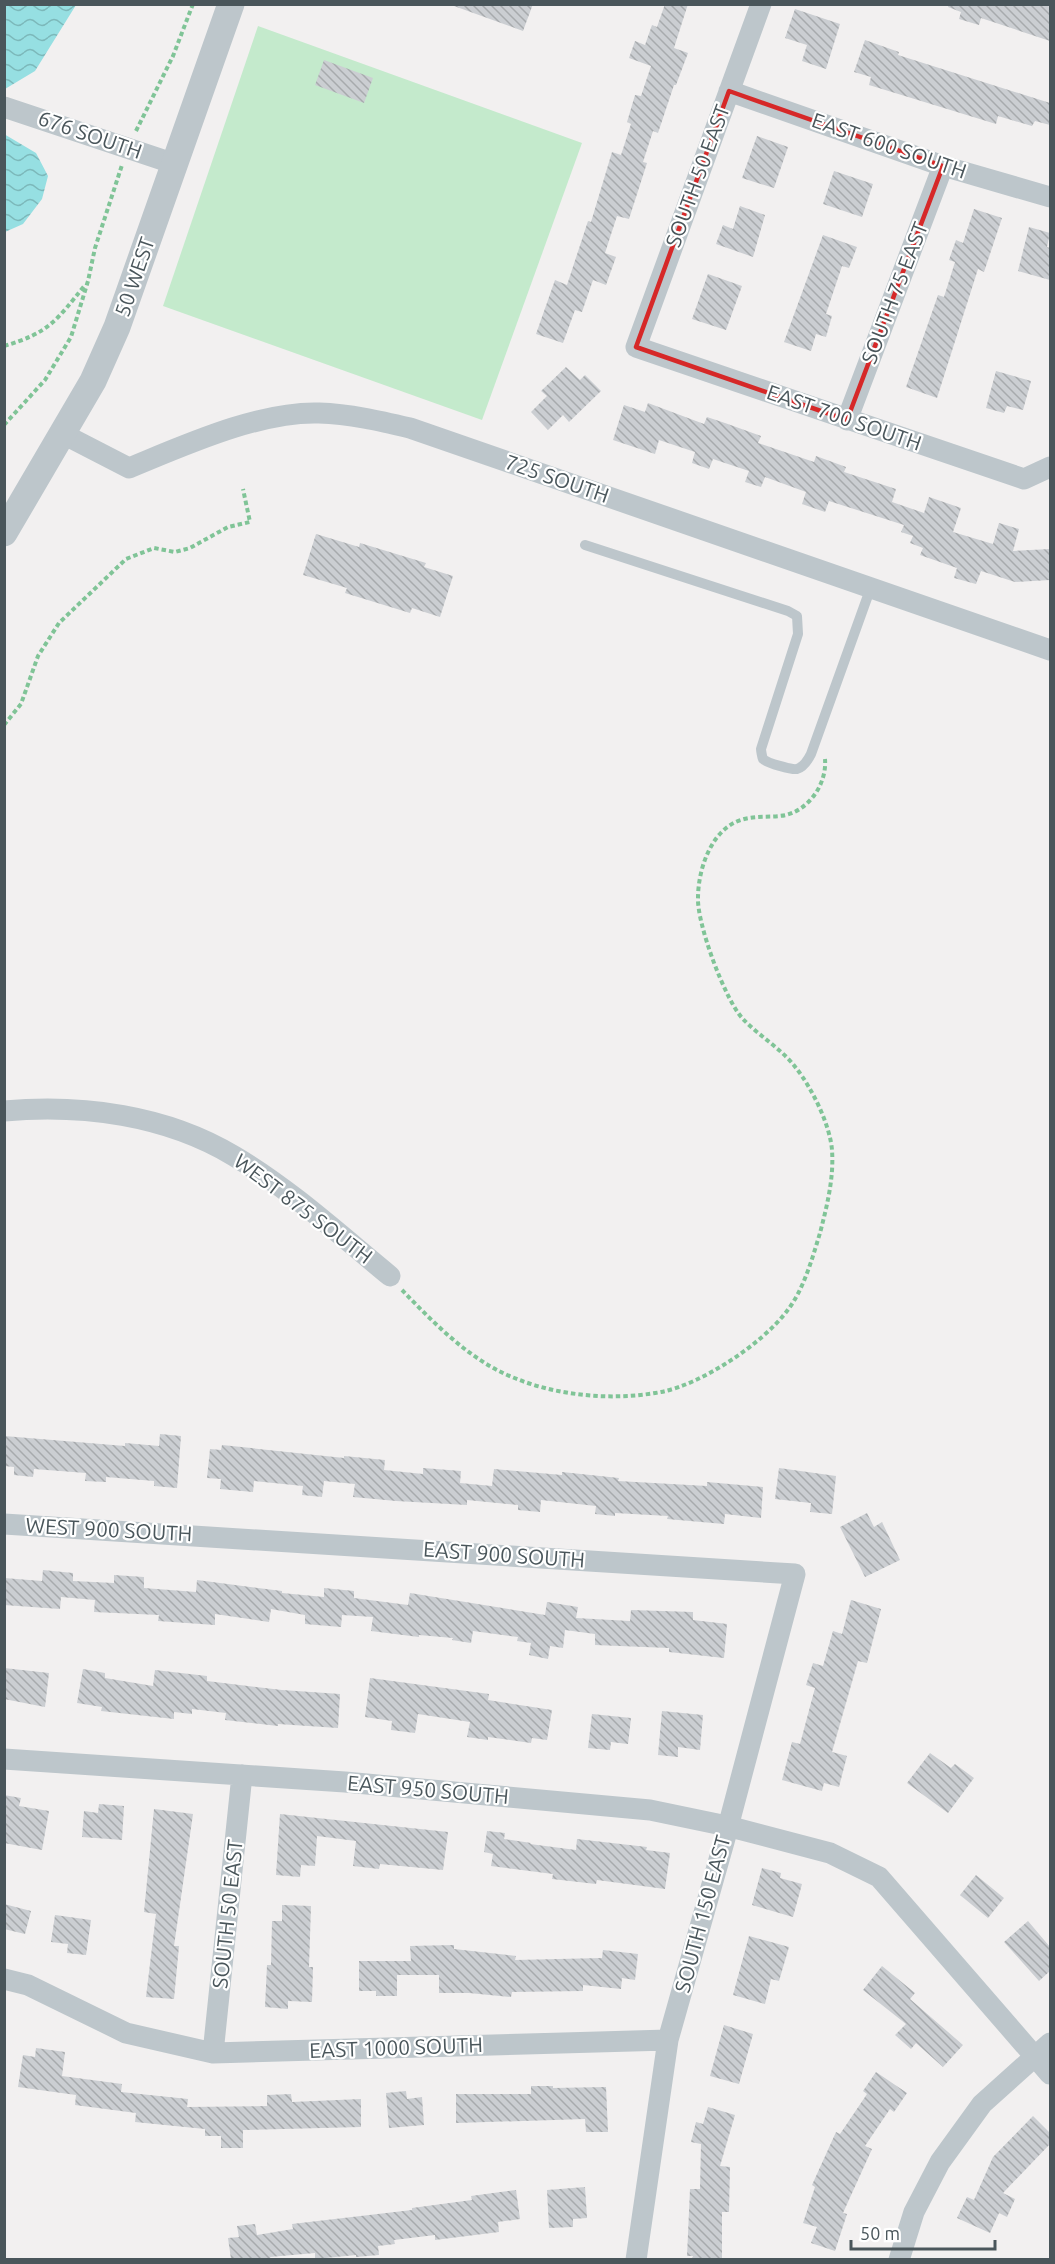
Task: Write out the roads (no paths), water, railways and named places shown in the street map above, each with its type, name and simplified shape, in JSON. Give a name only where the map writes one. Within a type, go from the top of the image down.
[{"type":"street","name":"50 WEST","points":[[4,533],[93,381],[117,327],[231,4]]},
{"type":"street","name":"SOUTH 50 EAST","points":[[636,347],[760,4]]},
{"type":"street","name":"EAST 600 SOUTH","points":[[729,91],[943,166],[1050,197]]},
{"type":"street","name":"676 SOUTH","points":[[4,107],[175,164]]},
{"type":"street","name":"SOUTH 75 EAST","points":[[846,420],[943,166]]},
{"type":"street","name":"EAST 700 SOUTH","points":[[636,347],[1024,479],[1050,466]]},
{"type":"street","name":"725 SOUTH","points":[[63,434],[129,468],[211,435],[275,418],[316,413],[361,417],[410,428],[1050,650]]},
{"type":"street","name":"WEST 875 SOUTH","points":[[4,1111],[39,1108],[115,1113],[150,1121],[196,1137],[232,1155],[268,1178],[390,1276]]},
{"type":"street","name":"WEST 900 SOUTH","points":[[4,1524],[213,1536]]},
{"type":"street","name":"EAST 900 SOUTH","points":[[213,1536],[795,1574]]},
{"type":"street","name":"SOUTH 150 EAST","points":[[636,2259],[668,2040],[795,1574]]},
{"type":"street","name":"EAST 950 SOUTH","points":[[13,1760],[345,1782],[650,1810],[727,1826],[830,1853],[879,1877],[1043,2050]]},
{"type":"street","name":"SOUTH 50 EAST","points":[[213,2053],[242,1775]]},
{"type":"street","name":"EAST 1000 SOUTH","points":[[4,1979],[28,1985],[126,2033],[213,2053],[668,2040]]},
{"type":"street","points":[[899,2259],[914,2212],[940,2162],[982,2104],[1043,2050],[1050,2074]]},
{"type":"lane","points":[[585,544],[793,613],[798,620],[798,634],[761,748],[763,758],[767,761],[790,769],[798,769],[808,761],[871,587]]},
{"type":"water","points":[[5,4],[76,5],[35,71],[5,89]]},
{"type":"water","points":[[4,134],[36,153],[48,176],[42,199],[23,224],[5,232]]}]
